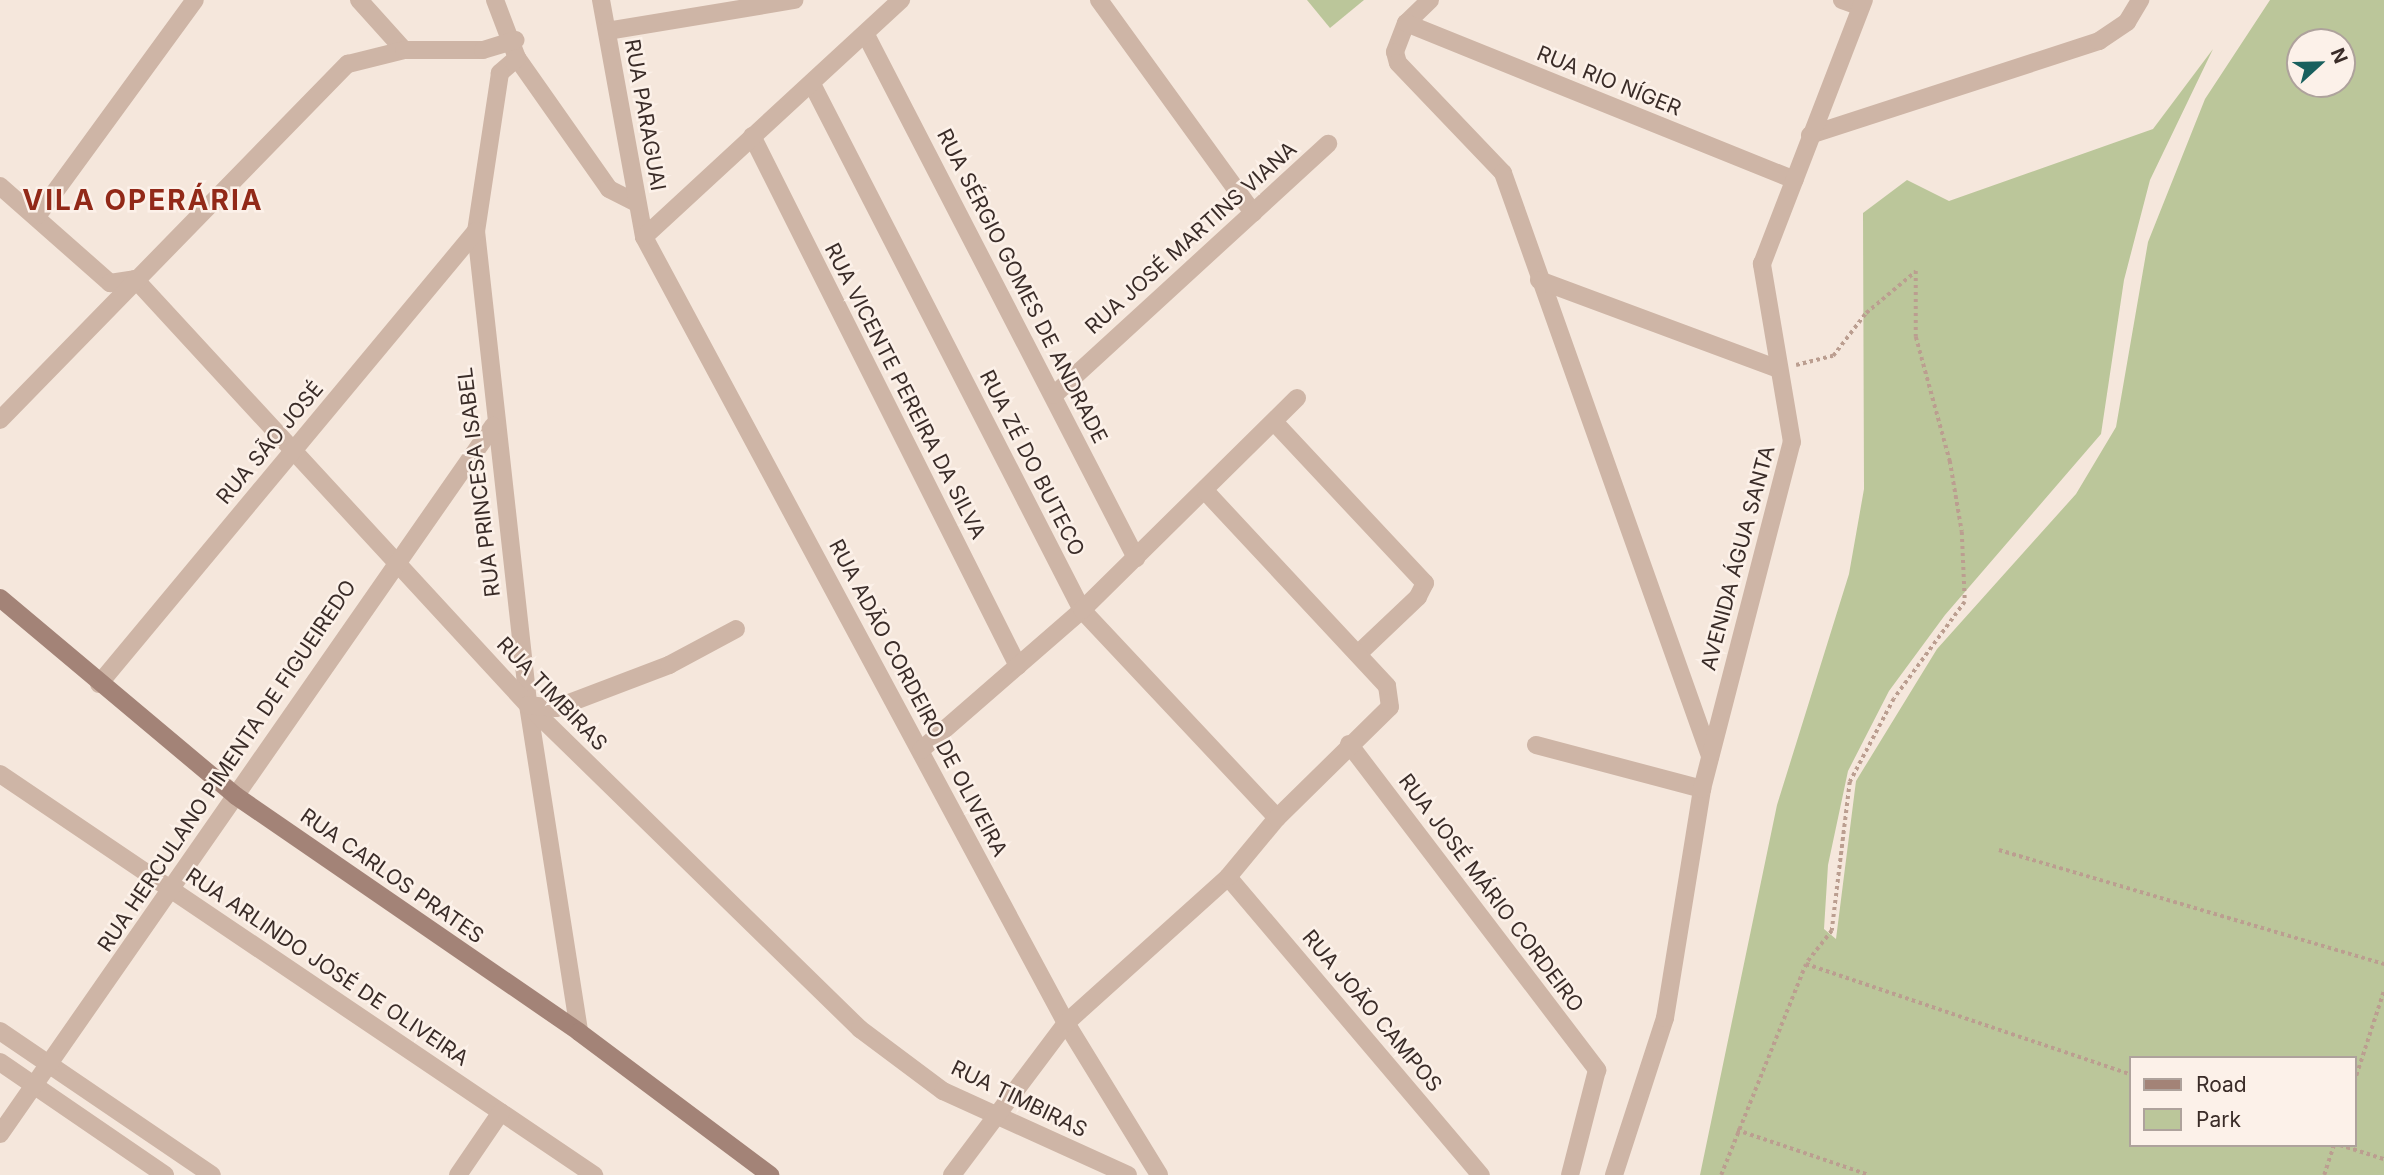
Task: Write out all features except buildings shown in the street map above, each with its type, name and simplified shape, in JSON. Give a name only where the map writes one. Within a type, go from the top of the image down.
[{"type":"street","points":[[38,215],[195,0]]},
{"type":"street","points":[[359,0],[404,50]]},
{"type":"street","points":[[495,0],[516,49],[609,189],[637,203]]},
{"type":"street","name":"RUA PARAGUAI","points":[[601,0],[644,237]]},
{"type":"street","points":[[607,31],[794,0]]},
{"type":"street","points":[[644,237],[901,0]]},
{"type":"street","points":[[1099,0],[1253,213]]},
{"type":"street","points":[[1430,0],[1406,23],[1395,52],[1398,63],[1503,173],[1710,757]]},
{"type":"street","points":[[1842,0],[1863,4]]},
{"type":"street","points":[[1810,135],[2099,41],[2127,22],[2140,0]]},
{"type":"street","name":"AVENIDA ÁGUA SANTA","points":[[1614,1175],[1665,1017],[1702,789],[1792,442],[1762,264],[1863,4]]},
{"type":"street","name":"RUA RIO NÍGER","points":[[1406,23],[1794,180]]},
{"type":"street","name":"RUA SÉRGIO GOMES DE ANDRADE","points":[[866,35],[1136,558]]},
{"type":"street","points":[[0,420],[348,64],[404,50],[516,49]]},
{"type":"street","name":"RUA PRINCESA ISABEL","points":[[516,49],[500,73],[476,231],[494,426],[528,705],[579,1032]]},
{"type":"street","name":"RUA ZÉ DO BUTECO","points":[[812,84],[1082,610],[1277,818]]},
{"type":"street","name":"RUA VICENTE PEREIRA DA SILVA","points":[[751,136],[1018,666]]},
{"type":"street","name":"RUA JOSÉ MARTINS VIANA","points":[[1054,395],[1328,144]]},
{"type":"street","points":[[0,186],[38,215],[110,283],[135,279]]},
{"type":"street","name":"RUA SÃO JOSÉ","points":[[99,684],[476,231]]},
{"type":"street","name":"RUA ADÃO CORDEIRO DE OLIVEIRA","points":[[644,237],[1066,1023],[1159,1175]]},
{"type":"street","name":"RUA TIMBIRAS","points":[[135,279],[292,453],[528,705],[860,1028],[943,1091],[996,1118],[1128,1175]]},
{"type":"street","points":[[1539,280],[1778,369]]},
{"type":"street","points":[[921,750],[1082,610],[1276,424],[1297,398]]},
{"type":"street","points":[[1276,424],[1425,583],[1418,597],[1358,654]]},
{"type":"street","name":"RUA HERCULANO PIMENTA DE FIGUEIREDO","points":[[0,1134],[236,796],[395,561],[494,426]]},
{"type":"street","points":[[952,1175],[1066,1023],[1228,877],[1277,818],[1349,744],[1385,715],[1387,686],[1206,492]]},
{"type":"street","name":"RUA CARLOS PRATES","points":[[0,597],[99,684],[236,796],[579,1032],[770,1175]]},
{"type":"street","points":[[528,705],[556,709],[669,665],[736,629]]},
{"type":"street","name":"RUA JOSÉ MÁRIO CORDEIRO","points":[[1349,744],[1598,1070],[1570,1175]]},
{"type":"street","points":[[1536,745],[1702,789]]},
{"type":"street","name":"RUA ARLINDO JOSÉ DE OLIVEIRA","points":[[0,774],[594,1175]]},
{"type":"street","name":"RUA JOÃO CAMPOS","points":[[1228,877],[1482,1175]]},
{"type":"street","points":[[0,1031],[212,1175]]},
{"type":"street","points":[[0,1062],[165,1175]]},
{"type":"street","points":[[458,1175],[501,1112]]},
{"type":"path","points":[[1721,1175],[1806,964],[1832,931],[1850,782],[1894,699],[1965,602],[1962,532],[1916,337],[1916,271],[1866,313],[1833,356],[1778,369]]},
{"type":"path","points":[[1999,850],[2384,964]]},
{"type":"path","points":[[1806,964],[2128,1073]]},
{"type":"path","points":[[2356,1076],[2384,990]]},
{"type":"path","points":[[1737,1130],[1869,1175]]},
{"type":"path","points":[[2324,1175],[2333,1147]]},
{"type":"path","points":[[2346,1147],[2384,1159]]},
{"type":"green space","points":[[1307,0],[1364,0],[1330,28]]},
{"type":"green space","points":[[2270,0],[2384,0],[2384,1175],[1700,1175],[1777,805],[1849,574],[1864,489],[1863,213],[1907,180],[1949,201],[2153,129],[2213,49],[2150,180],[2124,280],[2101,434],[1945,615],[1889,691],[1848,771],[1828,865],[1824,929],[1836,939],[1856,781],[1937,649],[2076,494],[2116,427],[2148,242],[2205,99]]},
{"type":"district","name":"VILA OPERÁRIA","points":[[143,200]]}]
